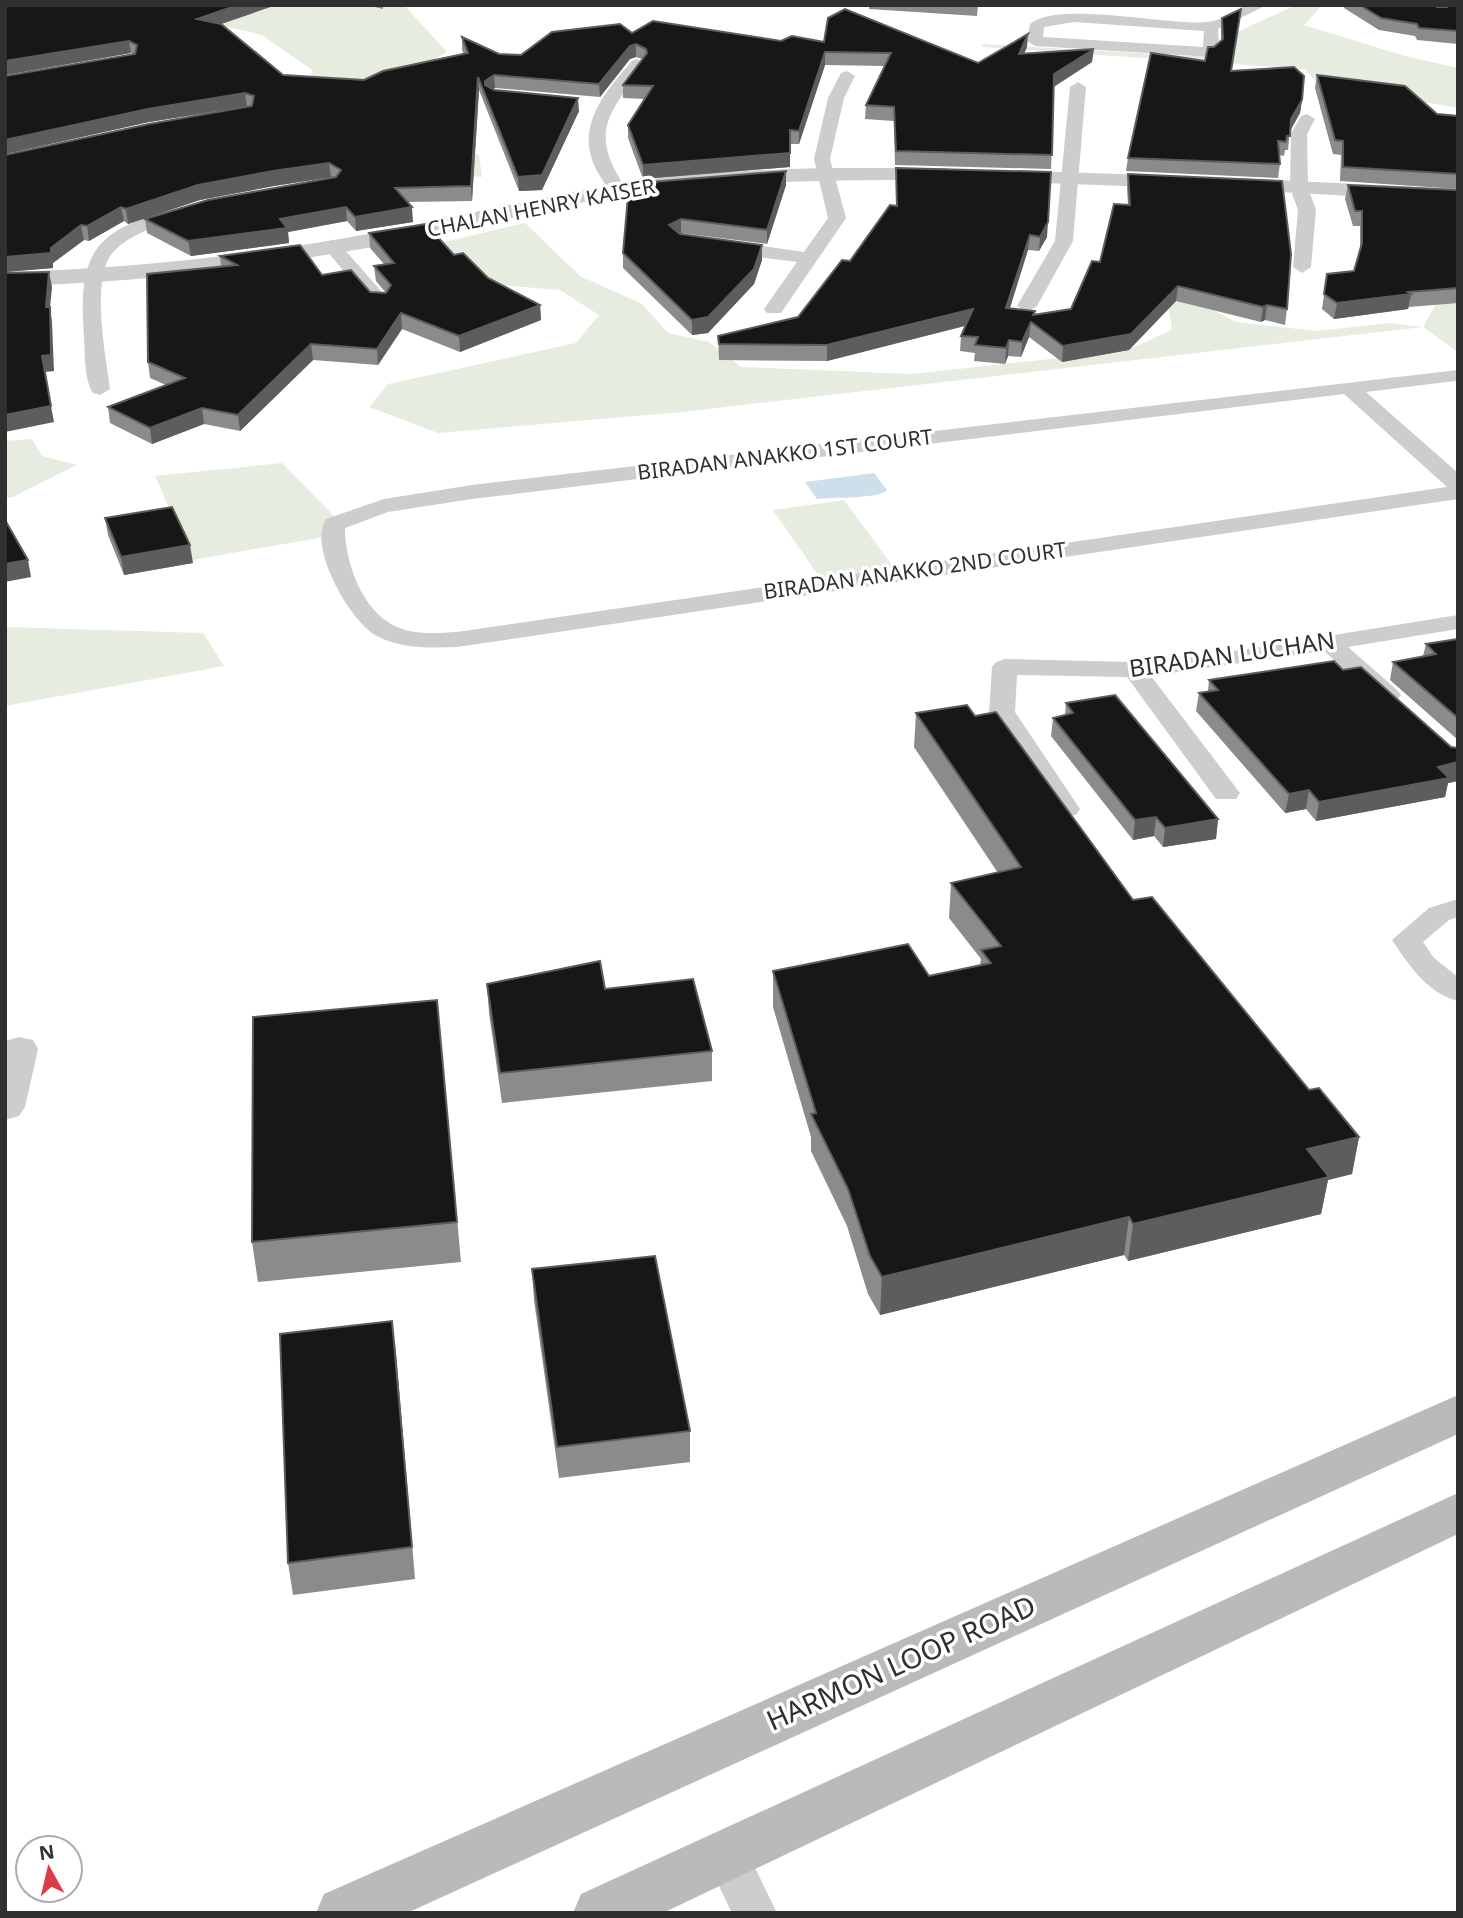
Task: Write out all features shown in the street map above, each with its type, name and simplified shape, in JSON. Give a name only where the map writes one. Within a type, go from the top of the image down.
[{"type":"main road","name":"HARMON LOOP ROAD","points":[[345,1913],[1458,1413]]},
{"type":"main road","points":[[602,1913],[1458,1513]]},
{"type":"street","points":[[1211,27],[1211,52],[1035,41],[1037,24],[1074,18],[1211,27],[1260,5]]},
{"type":"street","points":[[618,190],[603,170],[594,147],[595,105],[637,64]]},
{"type":"street","points":[[774,309],[837,218],[822,159],[835,98],[847,76]]},
{"type":"street","points":[[1027,306],[1064,241],[1078,87]]},
{"type":"street","points":[[1302,267],[1307,210],[1299,188],[1299,134],[1307,119]]},
{"type":"street","name":"CHALAN HENRY KAISER","points":[[5,279],[93,276],[264,257],[484,219],[618,190],[825,173],[972,174],[1458,196]]},
{"type":"street","points":[[100,389],[93,276],[100,255],[125,234],[181,213],[205,208]]},
{"type":"street","points":[[706,244],[808,258]]},
{"type":"street","points":[[332,246],[380,303]]},
{"type":"street","points":[[1349,388],[1455,375]]},
{"type":"street","points":[[1349,388],[1458,485]]},
{"type":"street","name":"BIRADAN ANAKKO 1ST COURT","points":[[374,624],[340,573],[333,550],[334,524],[384,506],[472,492],[1349,388]]},
{"type":"street","name":"BIRADAN ANAKKO 2ND COURT","points":[[374,624],[409,639],[442,641],[509,634],[1266,518],[1458,492]]},
{"type":"street","name":"BIRADAN LUCHAN","points":[[1078,827],[1002,712],[1005,667],[1134,670],[1209,662],[1458,622]]},
{"type":"street","points":[[1328,642],[1408,713]]},
{"type":"street","points":[[1134,670],[1226,793]]},
{"type":"street","points":[[1458,908],[1439,914],[1407,940],[1423,964],[1458,992]]},
{"type":"street","points":[[5,1107],[19,1049]]},
{"type":"street","points":[[726,1855],[755,1913]]},
{"type":"shaded area","points":[[201,5],[233,10],[282,5],[404,5],[447,52],[428,63],[450,139],[479,155],[482,177],[435,173],[311,86],[312,70],[262,35],[189,18]]},
{"type":"shaded area","points":[[1296,5],[1322,5],[1304,25],[1405,56],[1458,68],[1458,108],[1318,84],[1305,69],[983,47],[982,44],[1190,56],[1230,52],[1235,33]]},
{"type":"shaded area","points":[[525,223],[580,276],[642,304],[668,333],[709,342],[741,367],[911,374],[1125,351],[1172,330],[1167,298],[1215,311],[1236,322],[1316,331],[1390,323],[1423,327],[682,412],[438,433],[369,407],[388,384],[576,343],[599,315],[560,290],[499,285],[461,267],[440,243]]},
{"type":"shaded area","points":[[1458,299],[1458,352],[1423,327],[1438,300]]},
{"type":"shaded area","points":[[32,439],[42,456],[77,465],[13,497],[5,498],[5,441]]},
{"type":"shaded area","points":[[282,463],[334,516],[324,537],[192,560],[155,476]]},
{"type":"shaded area","points":[[844,500],[894,568],[820,578],[773,510]]},
{"type":"shaded area","points":[[5,627],[203,633],[224,666],[5,706]]},
{"type":"water","points":[[874,473],[887,490],[875,495],[817,499],[805,482]]},
{"type":"building","points":[[5,5],[238,5],[197,19],[221,24],[283,75],[364,80],[383,71],[468,53],[462,37],[499,54],[521,55],[552,32],[620,24],[632,33],[653,21],[781,41],[792,36],[824,42],[828,18],[845,9],[978,63],[1028,34],[1019,54],[1094,49],[1054,74],[1052,155],[896,151],[894,107],[866,105],[891,53],[825,52],[799,131],[790,130],[790,153],[643,165],[628,125],[653,86],[623,85],[647,53],[646,49],[636,44],[630,46],[599,84],[494,75],[485,81],[485,85],[494,90],[578,98],[542,175],[518,177],[478,77],[471,186],[395,188],[412,207],[355,217],[346,207],[280,219],[287,228],[188,241],[145,219],[208,200],[336,177],[341,170],[329,163],[273,171],[198,185],[126,209],[121,207],[87,226],[81,225],[51,248],[51,253],[5,257],[5,155],[149,124],[252,106],[254,96],[245,93],[148,109],[5,140],[5,76],[135,54],[137,45],[129,41],[5,61]]},
{"type":"building","points":[[1360,5],[1458,5],[1458,31],[1419,28],[1417,24],[1381,18]]},
{"type":"building","points":[[1241,9],[1231,71],[1294,67],[1304,76],[1302,100],[1291,119],[1290,136],[1287,136],[1286,142],[1278,141],[1280,164],[1128,158],[1151,53],[1205,61],[1208,47],[1214,47],[1223,39],[1222,18]]},
{"type":"building","points":[[1317,75],[1405,86],[1437,114],[1458,116],[1458,174],[1343,167],[1343,141],[1335,140]]},
{"type":"building","points":[[896,168],[1051,172],[1048,222],[1040,237],[1030,235],[1006,308],[1035,311],[1033,315],[1071,309],[1092,261],[1100,262],[1114,204],[1130,205],[1128,174],[1282,181],[1291,254],[1287,309],[1267,305],[1263,307],[1178,286],[1131,334],[1063,346],[1031,322],[1022,342],[1009,340],[1006,348],[975,345],[978,337],[961,336],[973,309],[827,345],[719,344],[718,336],[798,317],[842,260],[850,261],[890,205],[897,206]]},
{"type":"building","points":[[786,171],[767,230],[681,219],[669,225],[680,234],[762,245],[754,269],[708,317],[692,320],[623,253],[628,196],[654,189],[651,182]]},
{"type":"building","points":[[1348,185],[1458,190],[1458,288],[1408,292],[1411,294],[1337,303],[1324,294],[1327,274],[1354,271],[1362,243],[1362,211],[1355,211]]},
{"type":"building","points":[[426,224],[454,255],[463,253],[488,278],[540,305],[459,336],[401,313],[377,349],[311,344],[238,415],[202,408],[150,428],[108,407],[185,378],[148,362],[147,274],[237,265],[220,256],[300,245],[322,275],[351,270],[370,292],[386,293],[391,285],[374,266],[394,263],[369,233]]},
{"type":"building","points":[[49,272],[46,307],[50,307],[51,355],[42,356],[51,406],[5,415],[5,273]]},
{"type":"building","points":[[172,507],[190,545],[121,557],[105,518]]},
{"type":"building","points":[[5,520],[28,560],[5,564]]},
{"type":"building","points":[[1458,639],[1458,718],[1393,662],[1436,654],[1426,644]]},
{"type":"building","points":[[1334,661],[1343,670],[1361,667],[1451,747],[1458,748],[1458,762],[1438,767],[1449,778],[1319,802],[1309,790],[1289,794],[1199,693],[1218,690],[1209,680]]},
{"type":"building","points":[[1115,695],[1218,819],[1165,828],[1156,817],[1135,820],[1053,718],[1073,713],[1066,703]]},
{"type":"building","points":[[967,705],[975,716],[996,712],[1133,900],[1152,897],[1309,1090],[1319,1088],[1359,1137],[1307,1149],[1329,1177],[1133,1224],[1129,1217],[882,1277],[870,1256],[848,1189],[811,1114],[816,1113],[773,971],[908,944],[929,976],[991,963],[981,950],[1001,946],[951,883],[1021,867],[916,713]]},
{"type":"building","points":[[600,961],[605,989],[693,979],[712,1051],[500,1073],[487,984]]},
{"type":"building","points":[[437,1000],[457,1222],[252,1242],[253,1017]]},
{"type":"building","points":[[655,1256],[690,1431],[557,1447],[532,1269]]},
{"type":"building","points":[[392,1321],[412,1547],[288,1563],[280,1334]]}]
